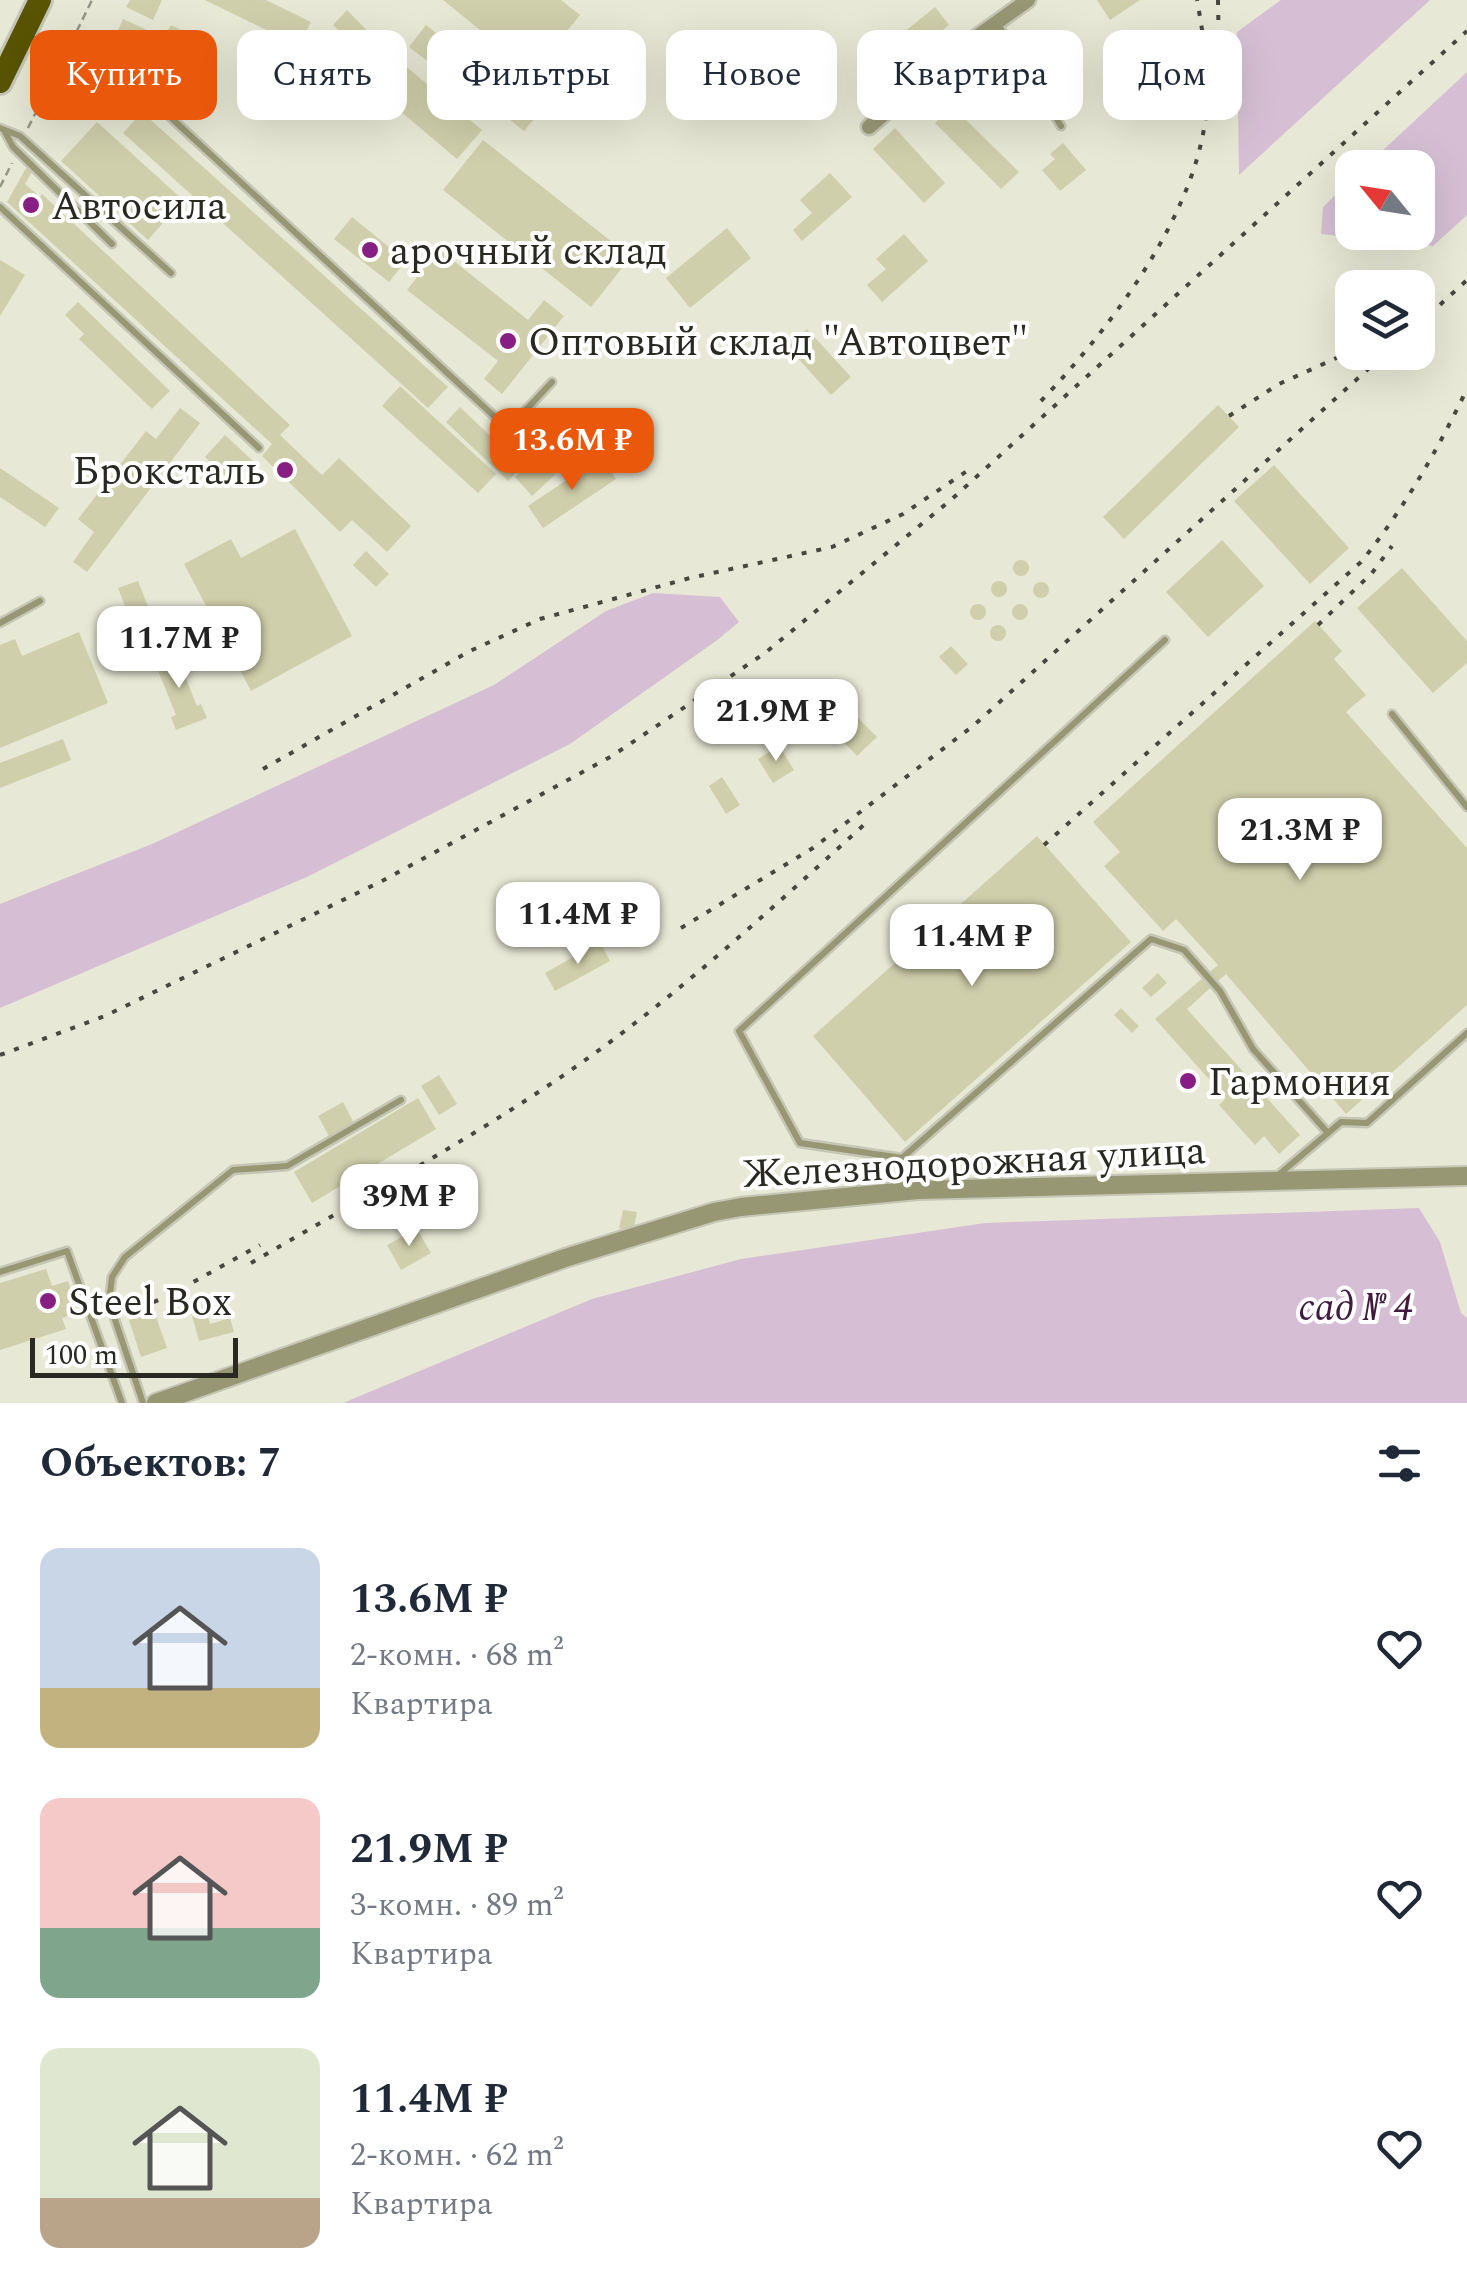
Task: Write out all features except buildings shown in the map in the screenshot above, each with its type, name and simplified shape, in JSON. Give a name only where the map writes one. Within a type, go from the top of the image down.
[{"type":"main road","points":[[0,82],[40,0]]},
{"type":"street","points":[[869,127],[1028,0]]},
{"type":"street","name":"Железнодорожная улица","points":[[156,1403],[565,1258],[714,1212],[918,1190],[1467,1176]]},
{"type":"lane","points":[[996,22],[1061,126]]},
{"type":"lane","points":[[24,34],[30,37]]},
{"type":"lane","points":[[173,120],[508,429],[552,382]]},
{"type":"lane","points":[[2,129],[24,138],[171,273]]},
{"type":"lane","points":[[2,129],[17,151],[112,244]]},
{"type":"lane","points":[[0,208],[259,448]]},
{"type":"lane","points":[[0,623],[40,602]]},
{"type":"lane","points":[[1165,640],[739,1031],[800,1143],[902,1158],[1150,938],[1184,950],[1220,991],[1253,1050],[1328,1133]]},
{"type":"lane","points":[[1392,714],[1467,806]]},
{"type":"lane","points":[[1272,1181],[1341,1122],[1367,1123],[1467,1032]]},
{"type":"lane","points":[[143,1403],[109,1302],[112,1277],[125,1257],[233,1170],[287,1166],[401,1100]]},
{"type":"lane","points":[[0,1272],[66,1251],[122,1403]]},
{"type":"path","points":[[77,30],[92,0]]},
{"type":"path","points":[[24,138],[33,120]]},
{"type":"path","points":[[0,187],[17,151]]},
{"type":"green space","points":[[1281,0],[1430,0],[1239,175],[1240,30]]},
{"type":"green space","points":[[1467,72],[1467,215],[1435,244],[1435,150],[1383,150]]},
{"type":"green space","points":[[1335,195],[1335,236],[1321,234],[1323,207]]},
{"type":"green space","points":[[653,593],[720,597],[739,622],[570,744],[307,877],[0,1008],[0,904],[152,844],[494,685],[606,611]]},
{"type":"green space","name":"сад № 4","points":[[1419,1208],[1440,1242],[1461,1313],[1467,1318],[1467,1403],[343,1403],[592,1299],[741,1259],[985,1223]]},
{"type":"railway","points":[[1041,401],[1124,301],[1172,222],[1190,180],[1202,139],[1207,99],[1205,49],[1197,0]]},
{"type":"railway","points":[[1218,0],[1218,30]]},
{"type":"railway","points":[[0,1055],[105,1016],[382,881],[612,756],[765,653],[952,499],[1467,31]]},
{"type":"railway","points":[[1435,309],[1467,280]]},
{"type":"railway","points":[[1229,416],[1279,384],[1335,359]]},
{"type":"railway","points":[[681,928],[813,848],[973,726],[1367,370]]},
{"type":"railway","points":[[1044,845],[1361,562],[1419,479],[1467,389]]},
{"type":"railway","points":[[263,769],[470,651],[540,619],[690,578],[832,547],[903,514],[967,471]]},
{"type":"railway","points":[[1318,625],[1372,573],[1392,546]]},
{"type":"railway","points":[[251,1263],[476,1132],[606,1045],[706,965],[866,823]]},
{"type":"railway","points":[[126,1314],[170,1295],[260,1245]]},
{"type":"place","name":"Автосила","points":[[31,205]]},
{"type":"place","name":"арочный склад","points":[[370,250]]},
{"type":"place","name":"Оптовый склад \"Автоцвет\"","points":[[508,341]]},
{"type":"place","name":"Броксталь","points":[[285,470]]},
{"type":"place","name":"Гармония","points":[[1188,1081]]},
{"type":"place","name":"Steel Box","points":[[48,1301]]}]
